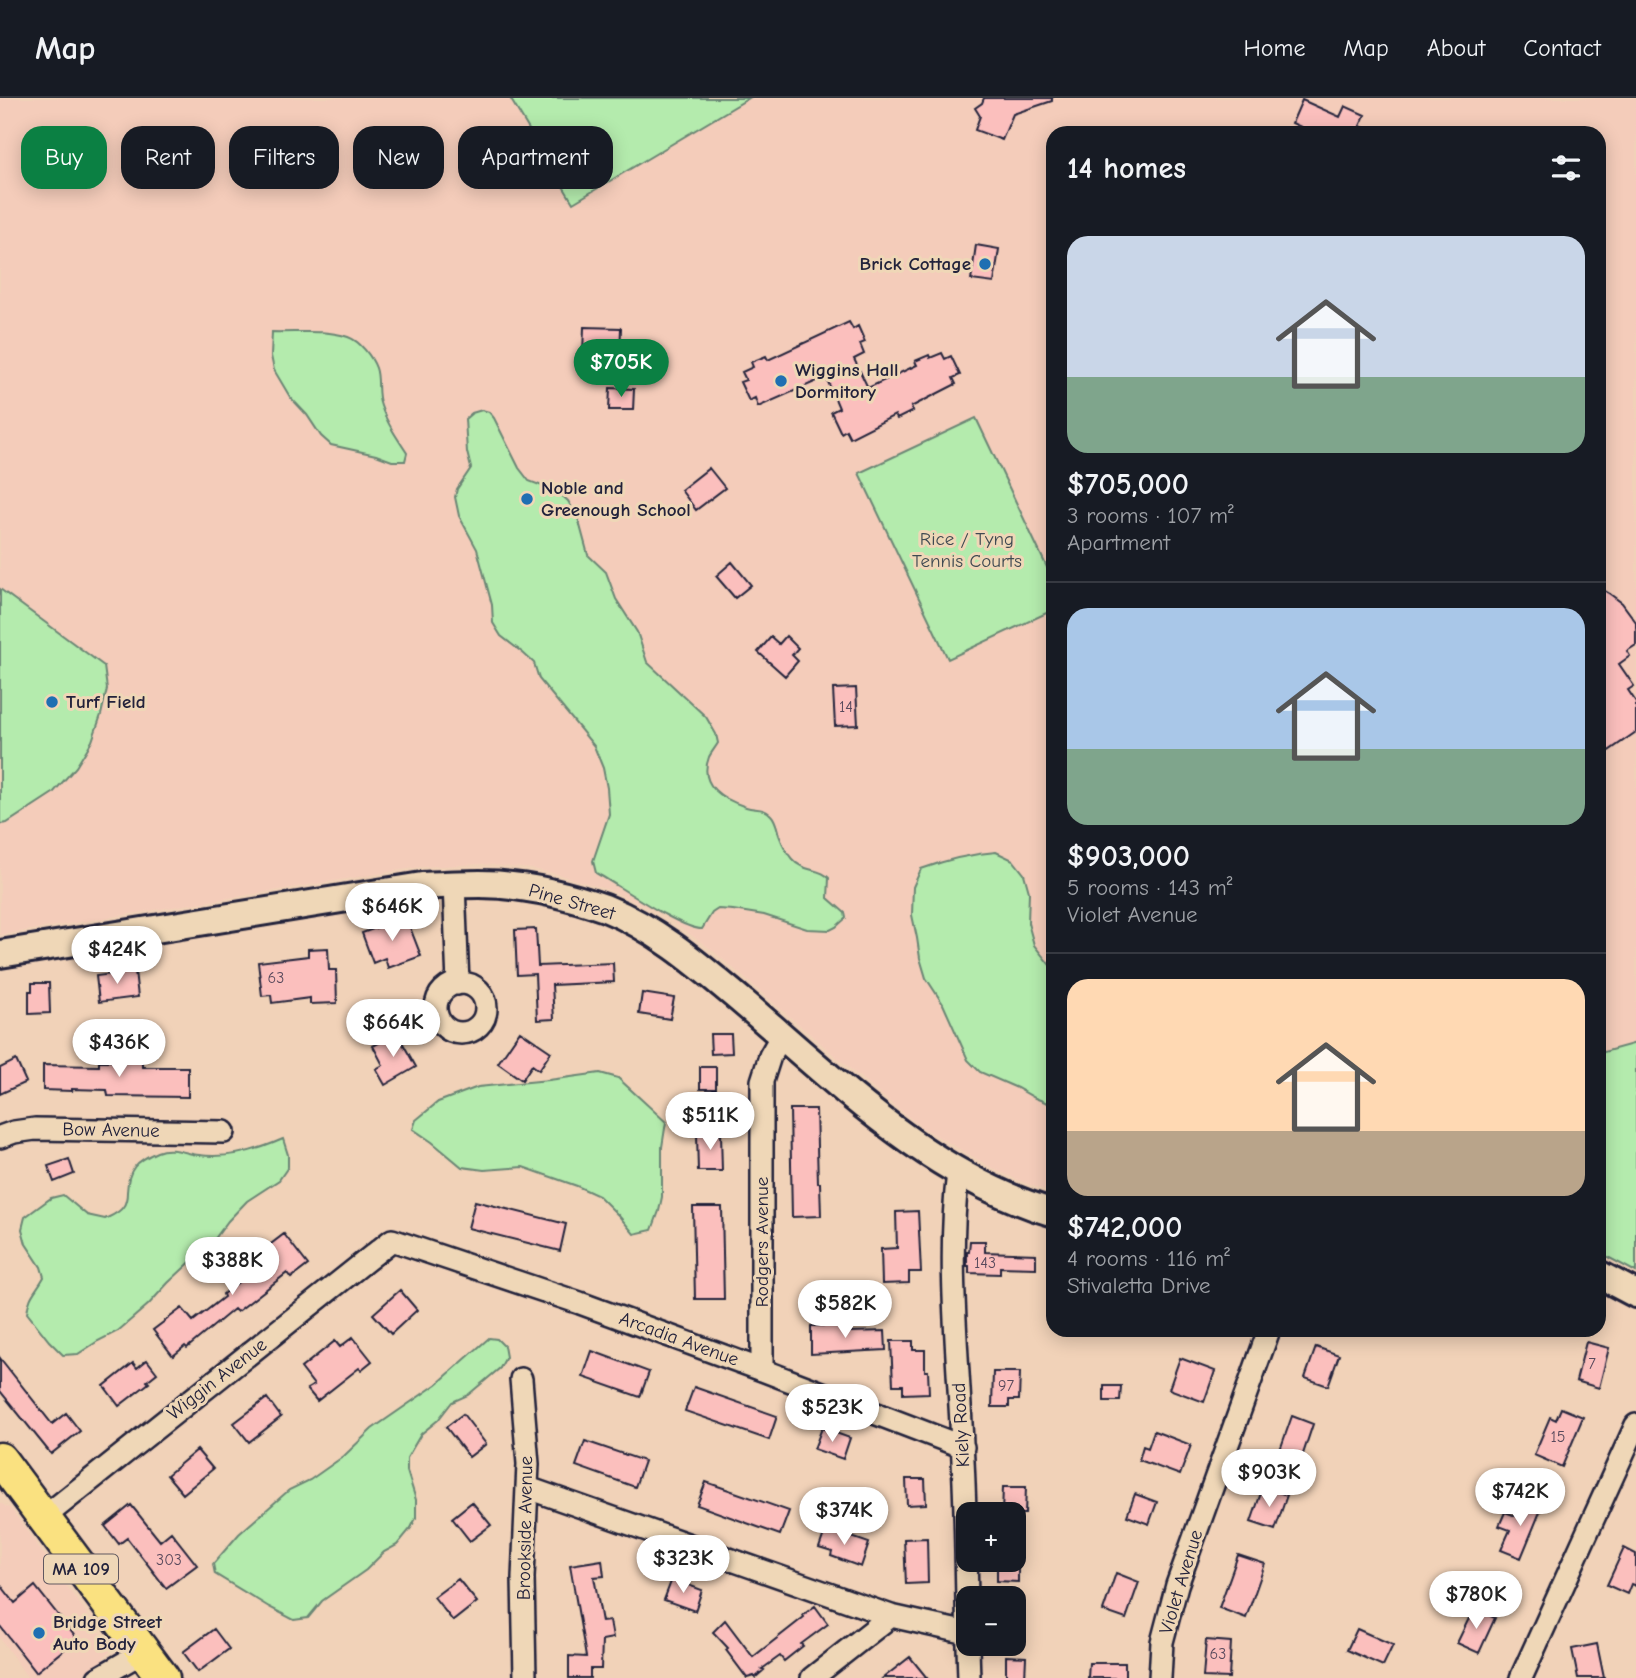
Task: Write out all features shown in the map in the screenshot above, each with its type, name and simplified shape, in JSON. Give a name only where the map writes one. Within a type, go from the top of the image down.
[{"type":"main road","name":"MA 109","points":[[2,1466],[163,1678]]},
{"type":"street","points":[[454,884],[457,984]]},
{"type":"street","name":"Pine Street","points":[[0,954],[422,886],[482,884],[529,888],[579,900],[653,932],[700,965],[909,1141],[958,1172],[1003,1195],[1046,1210]]},
{"type":"street","name":"Rodgers Avenue","points":[[762,1370],[762,1081],[782,1035]]},
{"type":"street","name":"Bow Avenue","points":[[0,1137],[35,1129],[223,1132]]},
{"type":"street","name":"Kiely Road","points":[[958,1172],[954,1205],[953,1265],[963,1447],[966,1586]]},
{"type":"street","name":"Arcadia Avenue","points":[[392,1240],[580,1303],[963,1447]]},
{"type":"street","name":"Wiggin Avenue","points":[[43,1517],[392,1240]]},
{"type":"street","points":[[1606,1278],[1636,1294]]},
{"type":"street","name":"Violet Avenue","points":[[1160,1678],[1162,1642],[1177,1585],[1266,1337]]},
{"type":"street","name":"Brookside Avenue","points":[[521,1379],[528,1464],[523,1578],[525,1678]]},
{"type":"street","points":[[1521,1678],[1636,1425]]},
{"type":"street","points":[[528,1488],[891,1616],[956,1631]]},
{"type":"street","points":[[812,1678],[891,1616]]},
{"type":"street","points":[[98,1678],[143,1652]]},
{"type":"street","name":"Kiely Road","points":[[968,1656],[969,1678]]},
{"type":"shaded area","name":"Noble and Greenough School","points":[[0,98],[1636,98],[1636,1043],[1606,1051],[1606,126],[1046,126],[1046,1190],[994,1169],[920,1126],[712,950],[663,915],[612,891],[532,869],[483,864],[420,867],[0,935]]},
{"type":"shaded area","points":[[0,1503],[11,1509],[110,1646],[111,1650],[103,1658],[106,1663],[74,1678],[28,1678],[0,1638]]},
{"type":"green space","points":[[510,98],[749,98],[613,179],[613,126],[527,126]]},
{"type":"green space","points":[[565,189],[596,189],[573,203]]},
{"type":"green space","points":[[272,332],[330,333],[348,337],[361,346],[369,354],[376,368],[381,406],[407,453],[405,461],[392,461],[331,445],[321,436],[307,415],[290,397],[274,370],[271,356]]},
{"type":"green space","points":[[482,410],[489,412],[494,418],[519,468],[529,481],[558,492],[568,501],[578,518],[588,555],[606,572],[616,599],[637,632],[647,662],[706,717],[718,743],[706,767],[710,783],[729,800],[768,812],[774,819],[792,859],[801,866],[821,872],[829,878],[828,898],[845,913],[846,918],[836,927],[830,930],[807,929],[764,915],[718,909],[712,913],[702,929],[692,927],[596,873],[593,861],[609,814],[603,768],[594,746],[539,679],[534,663],[501,636],[493,623],[492,605],[477,549],[459,516],[455,497],[457,489],[471,468],[465,419]]},
{"type":"green space","name":"Rice / Tyng Tennis Courts","points":[[976,418],[1046,565],[1046,613],[948,659],[859,473]]},
{"type":"green space","name":"Turf Field","points":[[0,589],[104,666],[107,689],[92,741],[76,767],[53,793],[7,823],[0,824]]},
{"type":"green space","points":[[996,852],[1013,860],[1024,874],[1029,892],[1028,923],[1034,945],[1046,960],[1046,1102],[980,1072],[968,1060],[943,1004],[926,978],[920,958],[912,915],[913,887],[921,869],[976,854]]},
{"type":"green space","points":[[1636,1043],[1636,1272],[1606,1256],[1606,1051]]},
{"type":"green space","points":[[600,1073],[618,1078],[666,1122],[662,1147],[662,1197],[652,1230],[634,1234],[599,1196],[523,1167],[484,1170],[462,1167],[413,1129],[416,1120],[438,1102],[478,1087]]},
{"type":"green space","points":[[283,1139],[288,1155],[288,1167],[279,1180],[247,1201],[214,1240],[118,1331],[78,1354],[63,1355],[27,1313],[31,1298],[44,1277],[41,1267],[26,1244],[22,1229],[25,1217],[51,1198],[63,1195],[87,1215],[105,1219],[117,1213],[124,1205],[129,1177],[134,1167],[157,1152],[172,1150],[210,1156],[231,1155]]},
{"type":"green space","points":[[489,1338],[497,1339],[504,1346],[506,1357],[500,1368],[468,1395],[452,1402],[438,1420],[421,1434],[407,1458],[407,1471],[416,1500],[416,1518],[397,1545],[384,1552],[366,1570],[322,1601],[308,1618],[294,1620],[215,1574],[213,1564],[239,1534],[289,1490],[310,1480],[344,1456],[372,1429],[437,1384]]},
{"type":"building","points":[[984,98],[1052,98],[1052,101],[1013,114],[1002,140],[975,130],[980,116],[975,108]]},
{"type":"building","points":[[1302,100],[1340,117],[1345,106],[1365,115],[1360,126],[1299,126],[1292,123]]},
{"type":"building","name":"Brick Cottage","points":[[976,245],[999,249],[994,283],[971,280]]},
{"type":"building","name":"Wiggins Hall Dormitory","points":[[849,322],[853,329],[858,326],[865,342],[860,344],[864,354],[854,359],[868,388],[917,365],[915,361],[942,353],[945,359],[951,356],[960,375],[953,378],[956,384],[911,407],[913,411],[897,419],[895,415],[850,438],[846,430],[841,433],[831,412],[839,408],[826,377],[758,407],[755,398],[749,401],[740,382],[746,380],[742,372],[753,367],[751,362],[766,356],[768,360]]},
{"type":"building","points":[[584,327],[621,328],[620,356],[583,354]]},
{"type":"building","points":[[610,388],[634,389],[633,410],[609,410]]},
{"type":"building","points":[[709,468],[725,488],[696,510],[681,490]]},
{"type":"building","points":[[732,562],[751,585],[735,598],[716,576]]},
{"type":"building","points":[[1606,592],[1622,603],[1636,622],[1636,645],[1627,651],[1630,656],[1619,664],[1634,686],[1628,690],[1636,702],[1636,732],[1606,753]]},
{"type":"building","points":[[786,636],[798,648],[792,655],[798,661],[785,676],[758,652],[771,637],[779,644]]},
{"type":"building","points":[[856,688],[858,725],[835,726],[833,689]]},
{"type":"building","points":[[406,917],[421,956],[388,968],[385,958],[373,963],[362,933]]},
{"type":"building","points":[[536,929],[538,966],[613,963],[614,982],[552,985],[554,1019],[537,1020],[535,974],[517,975],[515,930]]},
{"type":"building","points":[[328,948],[329,970],[336,970],[337,1003],[310,1004],[310,998],[272,1003],[271,995],[262,996],[258,962],[308,956],[308,949]]},
{"type":"building","points":[[135,971],[138,997],[99,1002],[96,976]]},
{"type":"building","points":[[32,983],[49,983],[50,1013],[29,1014],[29,991],[32,991]]},
{"type":"building","points":[[642,993],[674,998],[670,1019],[639,1014]]},
{"type":"building","points":[[520,1031],[551,1052],[539,1070],[532,1065],[522,1080],[498,1063]]},
{"type":"building","points":[[397,1033],[416,1067],[385,1085],[376,1069],[383,1065],[373,1046]]},
{"type":"building","points":[[710,1034],[731,1034],[732,1053],[711,1054]]},
{"type":"building","points":[[16,1060],[26,1082],[0,1094],[0,1068]]},
{"type":"building","points":[[99,1061],[142,1061],[142,1067],[188,1067],[188,1097],[108,1096],[107,1090],[43,1090],[43,1065],[99,1066]]},
{"type":"building","points":[[700,1067],[716,1067],[716,1089],[700,1089]]},
{"type":"building","points":[[790,1109],[816,1109],[821,1216],[792,1217]]},
{"type":"building","points":[[721,1133],[722,1171],[698,1171],[697,1134]]},
{"type":"building","points":[[69,1159],[74,1174],[54,1182],[48,1166]]},
{"type":"building","points":[[475,1201],[566,1224],[560,1251],[468,1228]]},
{"type":"building","points":[[693,1207],[722,1207],[724,1299],[695,1299]]},
{"type":"building","points":[[918,1211],[921,1272],[909,1272],[909,1283],[882,1284],[881,1249],[897,1248],[896,1212]]},
{"type":"building","points":[[284,1234],[308,1265],[291,1278],[287,1273],[173,1356],[153,1330],[182,1308],[193,1321],[273,1255],[267,1247]]},
{"type":"building","points":[[970,1241],[985,1241],[985,1252],[1036,1254],[1036,1268],[1000,1267],[1000,1274],[969,1273],[967,1252]]},
{"type":"building","points":[[400,1290],[417,1310],[391,1334],[373,1314]]},
{"type":"building","points":[[849,1325],[849,1332],[885,1331],[886,1350],[811,1354],[811,1326]]},
{"type":"building","points":[[353,1337],[372,1361],[317,1401],[307,1389],[314,1385],[301,1368],[335,1341],[340,1347]]},
{"type":"building","points":[[891,1341],[913,1341],[913,1350],[925,1350],[929,1393],[903,1394],[903,1385],[893,1385]]},
{"type":"building","points":[[1586,1342],[1609,1348],[1599,1388],[1576,1381]]},
{"type":"building","points":[[1316,1347],[1339,1355],[1328,1386],[1305,1378]]},
{"type":"building","points":[[592,1351],[649,1372],[640,1397],[583,1377]]},
{"type":"building","points":[[0,1358],[52,1424],[66,1413],[80,1431],[51,1454],[0,1391]]},
{"type":"building","points":[[1180,1358],[1215,1371],[1204,1402],[1169,1389]]},
{"type":"building","points":[[147,1360],[157,1373],[147,1381],[149,1383],[119,1406],[104,1386],[133,1363],[137,1368]]},
{"type":"building","points":[[993,1372],[1020,1372],[1019,1400],[1009,1400],[1009,1407],[992,1407]]},
{"type":"building","points":[[1104,1386],[1121,1386],[1120,1401],[1104,1401]]},
{"type":"building","points":[[694,1387],[777,1416],[769,1440],[685,1411]]},
{"type":"building","points":[[267,1398],[281,1417],[249,1442],[234,1423]]},
{"type":"building","points":[[1561,1408],[1583,1417],[1562,1467],[1534,1455],[1550,1417],[1556,1420]]},
{"type":"building","points":[[463,1414],[486,1444],[469,1457],[446,1427]]},
{"type":"building","points":[[1292,1416],[1313,1424],[1302,1457],[1280,1450]]},
{"type":"building","points":[[822,1428],[850,1438],[843,1459],[814,1449]]},
{"type":"building","points":[[1154,1431],[1191,1445],[1180,1475],[1139,1460],[1143,1446],[1148,1448]]},
{"type":"building","points":[[585,1441],[644,1461],[635,1487],[576,1466]]},
{"type":"building","points":[[197,1450],[213,1469],[183,1494],[167,1475]]},
{"type":"building","points":[[906,1479],[925,1479],[926,1504],[907,1505]]},
{"type":"building","points":[[706,1482],[789,1511],[780,1535],[697,1505]]},
{"type":"building","points":[[1003,1487],[1026,1487],[1025,1502],[1002,1502]]},
{"type":"building","points":[[1263,1487],[1287,1495],[1275,1530],[1251,1522]]},
{"type":"building","points":[[1135,1494],[1157,1502],[1149,1524],[1127,1516]]},
{"type":"building","points":[[1523,1499],[1542,1507],[1521,1558],[1501,1550],[1510,1530],[1499,1526],[1505,1512],[1516,1516]]},
{"type":"building","points":[[472,1502],[491,1525],[470,1541],[452,1518]]},
{"type":"building","points":[[131,1505],[160,1541],[171,1532],[197,1565],[166,1588],[127,1538],[119,1544],[105,1526]]},
{"type":"building","points":[[826,1528],[869,1543],[861,1567],[831,1556],[832,1552],[819,1548]]},
{"type":"building","points":[[927,1538],[928,1583],[906,1584],[904,1539]]},
{"type":"building","points":[[1624,1548],[1636,1554],[1636,1586],[1631,1584],[1627,1594],[1607,1585]]},
{"type":"building","points":[[1238,1555],[1265,1564],[1246,1618],[1219,1608]]},
{"type":"building","points":[[602,1560],[604,1576],[594,1577],[602,1622],[610,1621],[613,1638],[602,1640],[601,1669],[590,1669],[590,1678],[569,1678],[569,1656],[586,1657],[570,1565]]},
{"type":"building","points":[[997,1572],[1018,1572],[1018,1582],[997,1581]]},
{"type":"building","points":[[1116,1573],[1139,1582],[1126,1619],[1103,1611]]},
{"type":"building","points":[[458,1579],[477,1602],[453,1621],[434,1597]]},
{"type":"building","points":[[672,1579],[702,1590],[695,1611],[664,1600]]},
{"type":"building","name":"Bridge Street Auto Body","points":[[0,1584],[15,1603],[35,1586],[77,1639],[36,1672],[0,1626]]},
{"type":"building","points":[[815,1606],[828,1624],[784,1661],[780,1656],[762,1669],[764,1670],[755,1678],[747,1678],[726,1650],[728,1648],[713,1632],[725,1620],[753,1657]]},
{"type":"building","points":[[1474,1608],[1495,1618],[1479,1653],[1457,1643]]},
{"type":"building","points":[[214,1629],[229,1649],[198,1672],[183,1652]]},
{"type":"building","points":[[1357,1629],[1393,1645],[1383,1666],[1347,1650]]},
{"type":"building","points":[[1206,1640],[1231,1642],[1229,1678],[1203,1677]]},
{"type":"building","points":[[1597,1644],[1604,1678],[1578,1678],[1572,1649]]},
{"type":"building","points":[[1006,1656],[1026,1657],[1025,1678],[1006,1678]]},
{"type":"building","points":[[910,1657],[927,1678],[883,1678]]},
{"type":"building","points":[[1089,1663],[1125,1663],[1125,1678],[1088,1678]]},
{"type":"place","name":"Brick Cottage","points":[[985,264]]},
{"type":"place","name":"Wiggins Hall Dormitory","points":[[781,381]]},
{"type":"place","name":"Noble and Greenough School","points":[[527,499]]},
{"type":"place","name":"Turf Field","points":[[52,702]]},
{"type":"place","name":"Bridge Street Auto Body","points":[[39,1633]]}]
